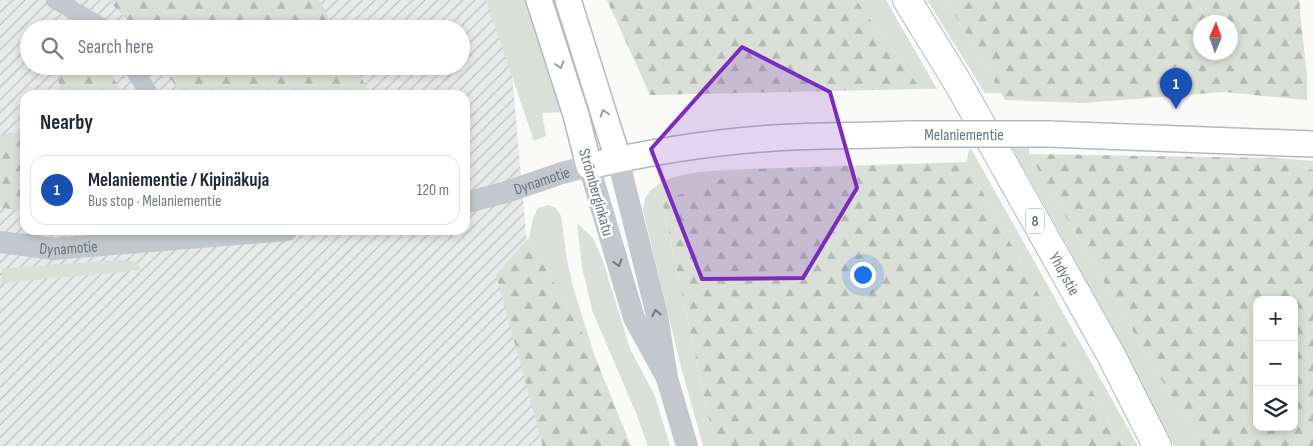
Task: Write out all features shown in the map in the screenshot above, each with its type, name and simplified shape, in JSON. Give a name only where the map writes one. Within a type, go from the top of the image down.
[{"type":"highway","name":"Yhdystie","points":[[907,0],[958,83],[1100,337],[1157,446]]},
{"type":"main road","name":"Strömberginkatu","points":[[539,0],[576,115],[589,166]]},
{"type":"main road","name":"Strömberginkatu","points":[[568,0],[618,159]]},
{"type":"main road","name":"Melaniementie","points":[[618,159],[710,144],[774,138],[908,134],[1049,134],[1313,144]]},
{"type":"main road","name":"Dynamotie","points":[[589,166],[618,159]]},
{"type":"street","points":[[55,0],[89,20]]},
{"type":"street","points":[[138,75],[147,90]]},
{"type":"street","name":"Strömberginkatu","points":[[618,159],[657,315],[667,378],[687,446]]},
{"type":"street","name":"Dynamotie","points":[[470,202],[589,166]]},
{"type":"street","name":"Strömberginkatu","points":[[589,166],[634,318],[667,378]]},
{"type":"street","name":"Dynamotie","points":[[0,242],[53,249],[206,235]]},
{"type":"highlighted area","points":[[742,47],[830,92],[857,188],[803,278],[702,279],[651,149]]},
{"type":"shaded area","points":[[0,0],[499,0],[507,18],[545,446],[0,446]]},
{"type":"green space","points":[[108,0],[319,0],[330,20],[127,20]]},
{"type":"green space","points":[[486,0],[529,0],[568,112],[542,113],[546,136],[534,141]]},
{"type":"green space","points":[[607,0],[856,0],[921,89],[650,95]]},
{"type":"green space","points":[[856,0],[886,0],[937,89],[921,89]]},
{"type":"green space","points":[[927,0],[946,0],[1001,93],[985,93]]},
{"type":"green space","points":[[946,0],[1299,0],[1307,77],[1307,100],[1224,92],[1084,103],[1005,100]]},
{"type":"green space","points":[[58,75],[112,75],[120,90],[59,90]]},
{"type":"green space","points":[[169,75],[360,75],[368,90],[178,90]]},
{"type":"green space","points":[[20,130],[20,211],[0,207],[0,136]]},
{"type":"green space","points":[[1029,145],[1029,154],[1201,446],[1174,446],[1078,265],[1011,146]]},
{"type":"green space","points":[[970,147],[1138,446],[1122,446],[966,162]]},
{"type":"green space","points":[[1029,154],[1278,158],[1313,170],[1313,446],[1201,446]]},
{"type":"green space","points":[[1278,158],[1313,161],[1313,170]]},
{"type":"green space","points":[[966,162],[1122,446],[725,446],[711,428],[662,201],[747,169]]},
{"type":"green space","points":[[747,169],[662,201],[711,428],[725,446],[703,446],[681,367],[643,210],[647,195],[655,186],[666,180],[707,171]]},
{"type":"green space","points":[[548,205],[555,207],[561,216],[573,287],[594,354],[529,238],[533,219],[538,208]]},
{"type":"green space","points":[[577,223],[593,238],[603,261],[630,349],[655,396],[670,446],[648,446],[592,310],[582,267]]},
{"type":"green space","points":[[529,238],[594,354],[631,446],[543,446],[496,275]]},
{"type":"green space","points":[[119,260],[136,262],[141,270],[1,283],[3,268]]},
{"type":"place","name":"Melaniementie / Kipinäkuja","points":[[1176,109]]}]
